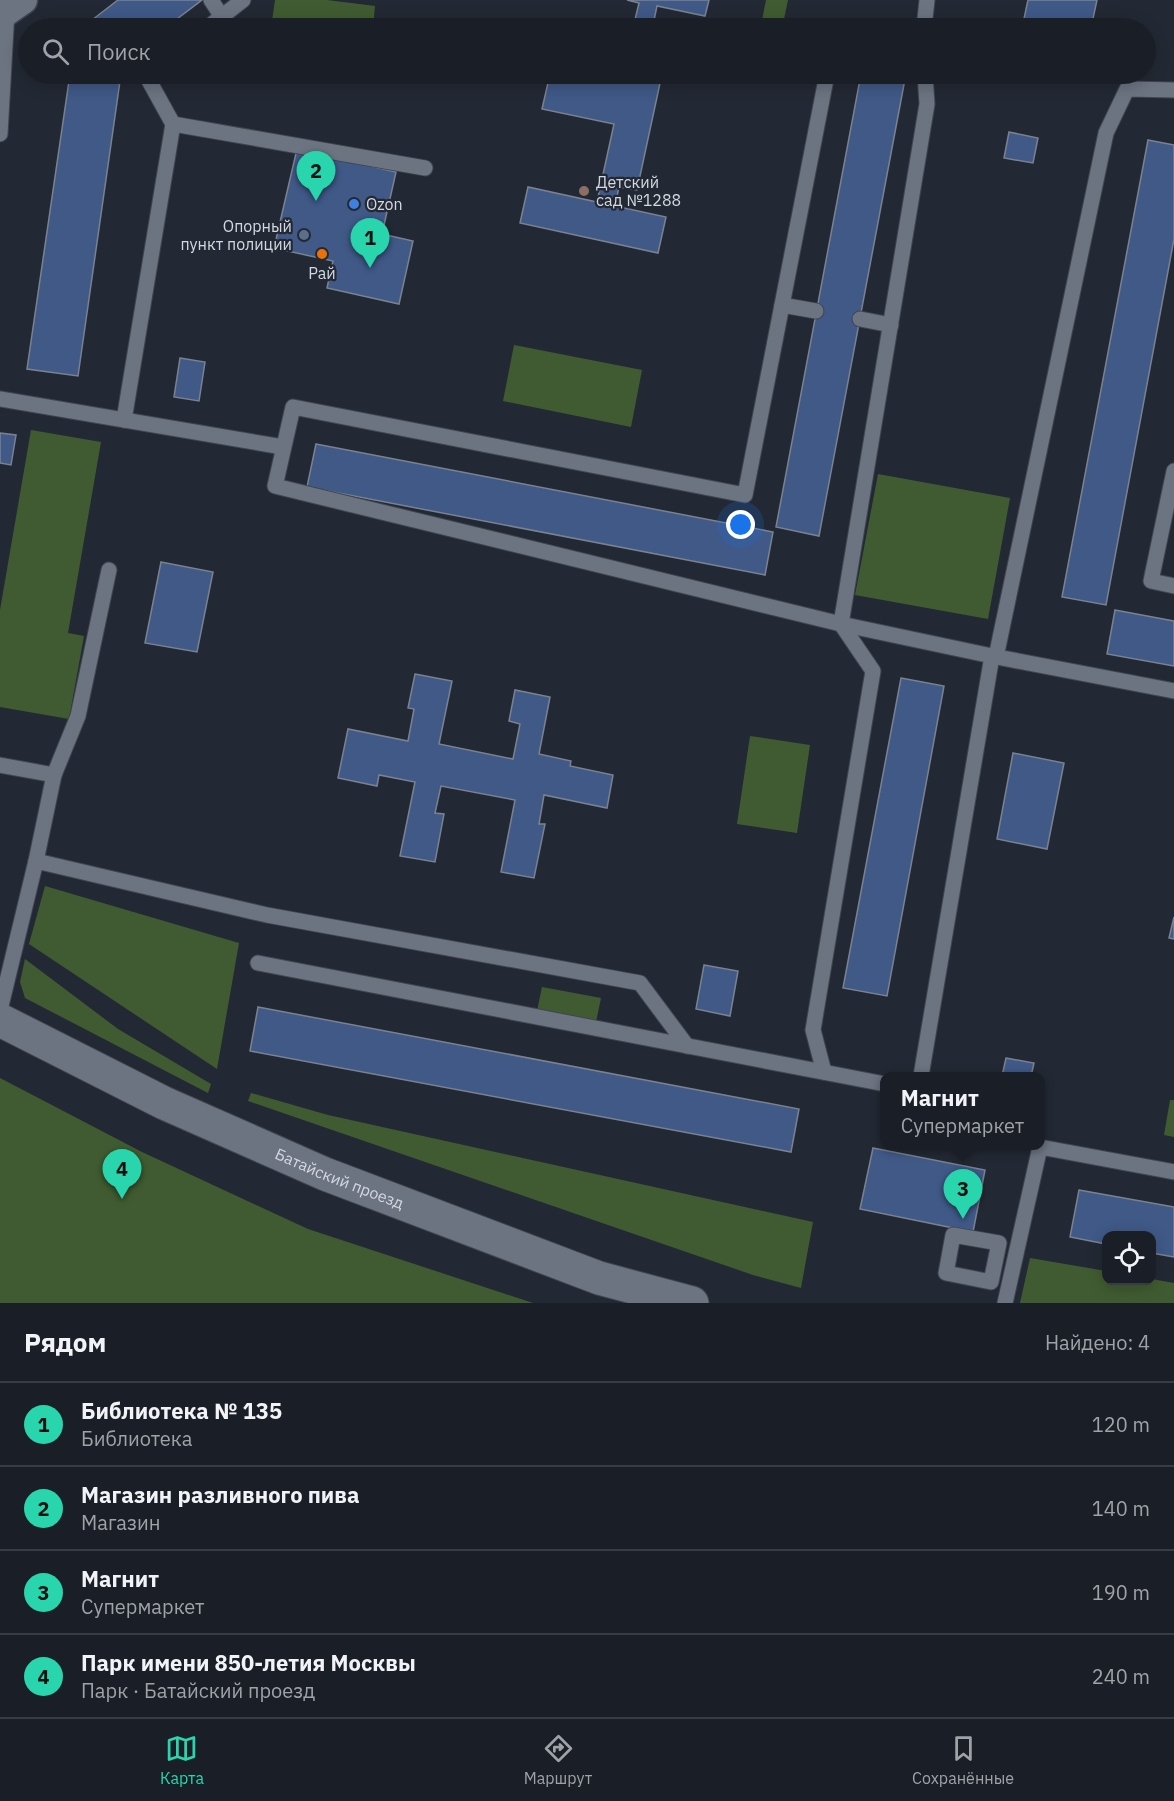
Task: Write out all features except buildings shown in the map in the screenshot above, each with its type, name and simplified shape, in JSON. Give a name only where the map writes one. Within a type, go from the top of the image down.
[{"type":"main road","name":"Батайский проезд","points":[[0,1020],[164,1103],[325,1174],[599,1278],[692,1303]]},
{"type":"lane","points":[[211,0],[222,17],[243,0]]},
{"type":"lane","points":[[925,18],[927,0]]},
{"type":"lane","points":[[0,134],[10,9]]},
{"type":"lane","points":[[124,420],[173,124],[151,84]]},
{"type":"lane","points":[[825,84],[745,495],[293,407],[275,486],[841,624],[1174,691]]},
{"type":"lane","points":[[824,1072],[813,1030],[873,671],[841,624],[927,104],[926,84]]},
{"type":"lane","points":[[922,1072],[994,656],[1106,133],[1127,89],[1174,90]]},
{"type":"lane","points":[[173,124],[424,168]]},
{"type":"lane","points":[[782,305],[816,311]]},
{"type":"lane","points":[[860,319],[891,325]]},
{"type":"lane","points":[[0,399],[283,447]]},
{"type":"lane","points":[[1174,471],[1151,581],[1174,586]]},
{"type":"lane","points":[[0,1011],[54,776],[78,716],[110,570]]},
{"type":"lane","points":[[0,765],[54,776]]},
{"type":"lane","points":[[36,861],[267,915],[640,982],[687,1046]]},
{"type":"lane","points":[[258,963],[880,1083]]},
{"type":"lane","points":[[1045,1147],[1174,1172]]},
{"type":"lane","points":[[1005,1303],[1039,1150]]},
{"type":"lane","points":[[994,1266],[1013,1270]]},
{"type":"green space","points":[[275,0],[327,0],[375,6],[374,18],[272,18]]},
{"type":"green space","points":[[766,0],[788,0],[784,18],[762,18]]},
{"type":"green space","points":[[514,345],[642,370],[631,427],[503,401]]},
{"type":"green space","points":[[31,430],[101,442],[68,633],[84,636],[69,719],[0,707],[0,610]]},
{"type":"green space","points":[[878,474],[1010,498],[988,619],[855,595]]},
{"type":"green space","points":[[750,736],[810,745],[797,833],[737,824]]},
{"type":"green space","points":[[45,886],[239,943],[217,1069],[29,944]]},
{"type":"green space","points":[[25,959],[118,1029],[211,1084],[208,1093],[25,998],[20,982]]},
{"type":"green space","points":[[542,987],[601,998],[596,1022],[537,1011]]},
{"type":"green space","points":[[0,1078],[142,1152],[308,1229],[533,1303],[0,1303]]},
{"type":"green space","points":[[251,1093],[328,1115],[813,1222],[801,1288],[753,1275],[248,1101]]},
{"type":"green space","points":[[1170,1100],[1174,1100],[1174,1137],[1164,1135]]},
{"type":"green space","points":[[1030,1258],[1102,1270],[1102,1285],[1156,1285],[1156,1280],[1174,1283],[1174,1303],[1020,1303]]},
{"type":"place","name":"Детский сад №1288","points":[[584,191]]},
{"type":"place","name":"Магазин разливного пива","points":[[316,201]]},
{"type":"place","name":"Ozon","points":[[354,204]]},
{"type":"place","name":"Опорный пункт полиции","points":[[304,235]]},
{"type":"place","name":"Рай","points":[[322,254]]},
{"type":"place","name":"Библиотека № 135","points":[[370,268]]},
{"type":"place","name":"Парк имени 850-летия Москвы","points":[[122,1199]]},
{"type":"place","name":"Магнит","points":[[963,1219]]}]
